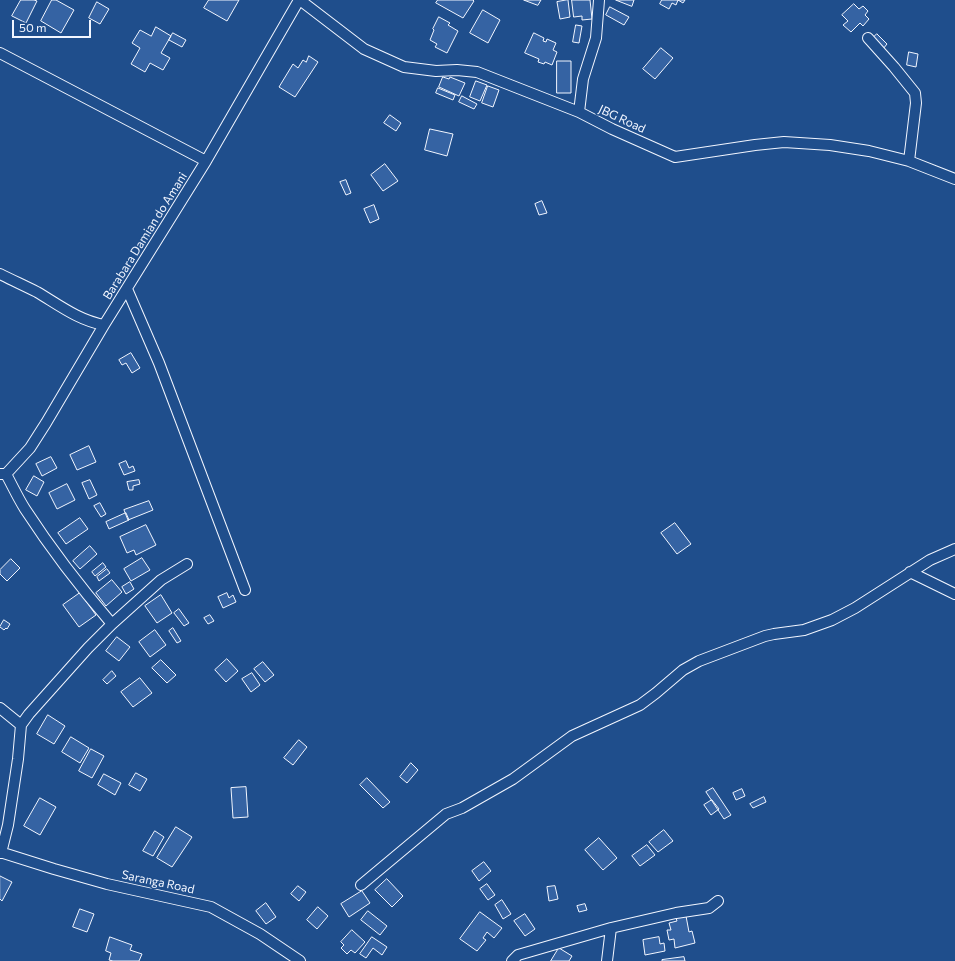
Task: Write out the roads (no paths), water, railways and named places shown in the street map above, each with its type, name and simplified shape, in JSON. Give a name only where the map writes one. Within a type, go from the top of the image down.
[{"type":"street","name":"JBG Road","points":[[300,0],[364,49],[404,67],[436,71],[457,70],[477,72],[579,112],[612,130],[675,157],[784,142],[830,145],[868,151],[909,161],[955,179]]},
{"type":"street","name":"Barabara Damian do Amani","points":[[3,474],[30,448],[38,436],[74,378],[104,325],[128,289],[206,161],[300,0]]},
{"type":"street","points":[[579,112],[583,79],[596,38],[599,0]]},
{"type":"street","points":[[868,38],[915,93],[916,103],[909,161]]},
{"type":"street","points":[[0,53],[206,161]]},
{"type":"street","points":[[0,274],[82,319],[92,323],[104,325]]},
{"type":"street","points":[[128,289],[159,363],[244,590]]},
{"type":"street","points":[[3,474],[52,549],[112,624]]},
{"type":"street","points":[[361,885],[446,814],[462,808],[513,778],[532,766],[572,736],[640,705],[684,670],[718,654],[757,639],[774,634],[804,630],[832,620],[861,604],[930,560],[955,549]]},
{"type":"street","points":[[0,852],[8,824],[18,759],[21,725],[88,648],[112,624],[161,580],[187,564]]},
{"type":"street","points":[[910,572],[955,594]]},
{"type":"street","points":[[0,708],[21,725]]},
{"type":"street","name":"Saranga Road","points":[[0,852],[107,884],[176,898],[211,907],[260,934],[299,961]]},
{"type":"street","points":[[512,961],[518,955],[611,928],[676,913],[709,908],[718,901]]},
{"type":"street","points":[[607,961],[611,928]]}]
